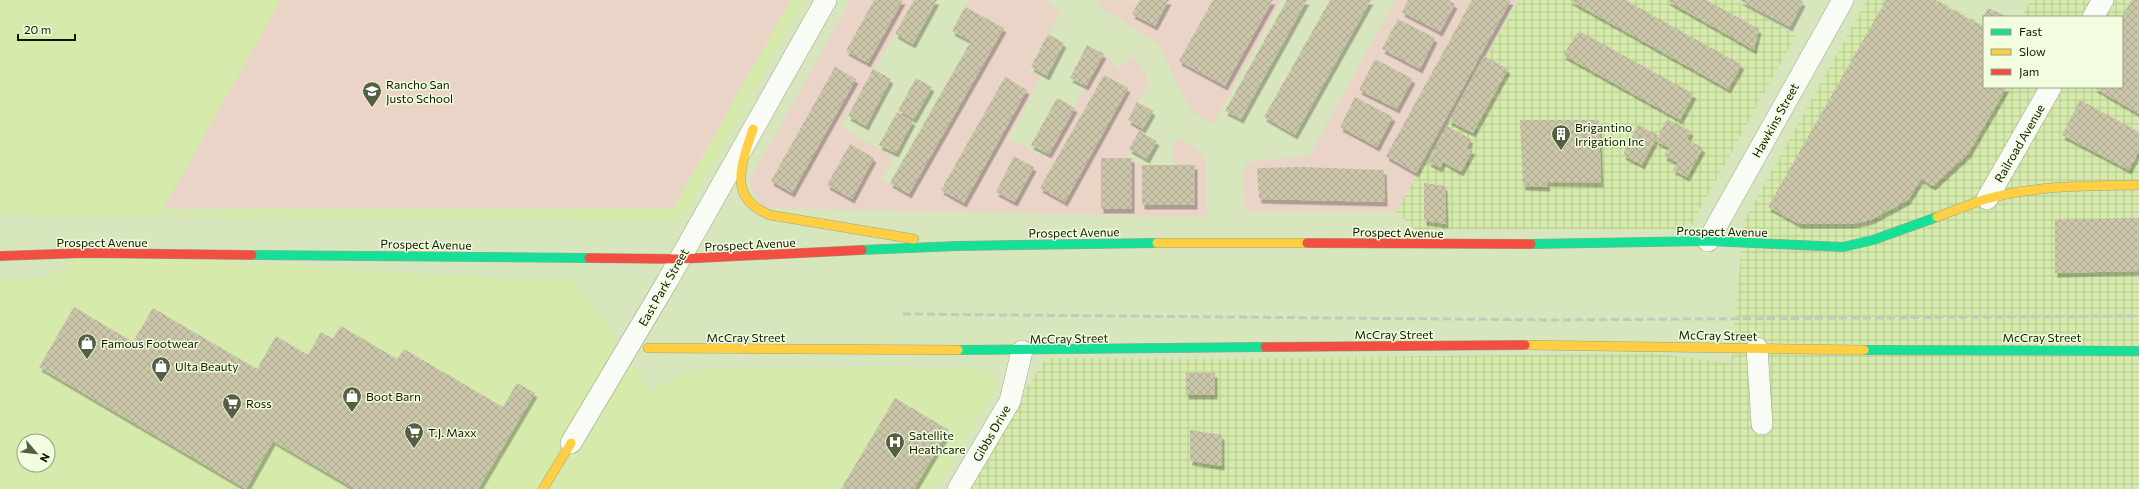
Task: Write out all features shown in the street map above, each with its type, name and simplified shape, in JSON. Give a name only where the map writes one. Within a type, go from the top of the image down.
[{"type":"street","name":"East Park Street","points":[[543,489],[679,259],[826,0]]},
{"type":"street","name":"Hawkins Street","points":[[1708,241],[1843,0]]},
{"type":"street","points":[[2094,16],[2103,0]]},
{"type":"street","name":"Railroad Avenue","points":[[1987,199],[2050,88]]},
{"type":"street","points":[[753,129],[741,167],[740,182],[744,196],[754,208],[770,215],[957,246]]},
{"type":"street","name":"Prospect Avenue","points":[[0,256],[85,253],[679,259],[957,246],[1235,242],[1470,245],[1708,241],[1843,247],[1873,240],[1987,199],[2054,187],[2139,185]]},
{"type":"street","name":"McCray Street","points":[[648,348],[1022,350],[1430,345],[2139,351]]},
{"type":"street","points":[[1757,348],[1762,424]]},
{"type":"street","name":"Gibbs Drive","points":[[958,489],[1010,402],[1022,350]]},
{"type":"shaded area","name":"Rancho San Justo School","points":[[0,0],[805,0],[681,220],[0,215]]},
{"type":"shaded area","name":"Rancho San Justo School","points":[[281,0],[791,0],[673,208],[163,209]]},
{"type":"shaded area","points":[[851,0],[914,0],[841,127],[893,157],[881,180],[909,193],[1003,29],[965,7],[969,0],[1048,0],[1060,14],[1029,70],[1041,77],[1008,138],[1046,158],[1104,54],[1119,69],[1133,56],[1146,73],[1148,84],[1128,120],[1143,129],[1141,133],[1139,132],[1125,158],[1101,158],[1101,209],[1132,209],[1132,161],[1142,165],[1142,205],[1195,205],[1175,164],[1173,146],[1176,138],[1197,148],[1206,162],[1207,217],[761,207],[749,181]]},
{"type":"shaded area","points":[[1282,0],[1213,124],[1192,111],[1177,86],[1168,62],[1157,43],[1100,7],[1096,1]]},
{"type":"shaded area","points":[[1395,0],[1517,0],[1396,211],[1245,211],[1243,171],[1248,162],[1310,155]]},
{"type":"shaded area","points":[[1519,0],[1735,0],[1796,35],[1689,229],[1415,230],[1396,211]]},
{"type":"shaded area","points":[[1867,0],[1939,0],[1983,24],[1983,88],[2123,88],[2123,16],[2023,16],[2031,0],[2139,0],[2139,489],[962,489],[1046,358],[1209,359],[1652,353],[1731,363],[1744,221]]},
{"type":"shaded area","points":[[85,253],[476,277],[576,281],[650,390],[696,369],[987,369],[999,385],[936,489],[0,489],[0,281],[48,277]]},
{"type":"building","points":[[874,0],[903,0],[868,63],[846,51]]},
{"type":"building","points":[[914,0],[937,0],[913,44],[895,34]]},
{"type":"building","points":[[1140,0],[1169,0],[1155,26],[1132,14]]},
{"type":"building","points":[[1213,0],[1273,0],[1225,86],[1179,61]]},
{"type":"building","points":[[1287,0],[1307,0],[1241,119],[1225,111]]},
{"type":"building","points":[[1330,0],[1371,0],[1295,135],[1264,117]]},
{"type":"building","points":[[1408,0],[1448,0],[1455,4],[1440,32],[1402,12]]},
{"type":"building","points":[[1472,0],[1511,0],[1416,173],[1386,156]]},
{"type":"building","points":[[1569,0],[1625,0],[1742,65],[1728,89]]},
{"type":"building","points":[[1666,0],[1706,0],[1759,29],[1754,50]]},
{"type":"building","points":[[1739,0],[1800,0],[1803,2],[1790,27]]},
{"type":"building","points":[[1886,0],[1935,0],[1983,26],[1983,88],[2006,88],[1968,154],[1933,186],[1921,179],[1908,200],[1871,220],[1853,224],[1799,224],[1768,207]]},
{"type":"building","points":[[2132,0],[2139,0],[2139,114],[2095,88],[2123,88],[2122,16]]},
{"type":"building","points":[[965,7],[1004,28],[909,194],[890,183],[971,41],[952,31]]},
{"type":"building","points":[[1988,8],[2006,16],[1984,16]]},
{"type":"building","points":[[1398,19],[1435,38],[1420,69],[1382,49]]},
{"type":"building","points":[[1579,31],[1694,94],[1680,120],[1563,55]]},
{"type":"building","points":[[1048,34],[1064,43],[1047,76],[1031,67]]},
{"type":"building","points":[[1087,45],[1104,54],[1086,86],[1070,78]]},
{"type":"building","points":[[1484,56],[1508,69],[1473,133],[1449,121]]},
{"type":"building","points":[[1375,59],[1413,79],[1397,109],[1359,90]]},
{"type":"building","points":[[835,67],[856,79],[792,193],[771,181]]},
{"type":"building","points":[[873,69],[891,79],[866,126],[848,116]]},
{"type":"building","points":[[1104,75],[1128,88],[1065,202],[1040,188]]},
{"type":"building","points":[[1005,77],[1027,90],[964,203],[941,190]]},
{"type":"building","points":[[916,78],[932,87],[914,119],[898,111]]},
{"type":"building","points":[[1355,97],[1393,117],[1377,147],[1340,127]]},
{"type":"building","points":[[1057,98],[1075,108],[1049,154],[1031,145]]},
{"type":"building","points":[[2080,100],[2139,132],[2139,151],[2129,170],[2062,135]]},
{"type":"building","points":[[1137,102],[1153,111],[1143,129],[1128,120]]},
{"type":"building","points":[[897,112],[913,121],[896,153],[879,145]]},
{"type":"building","points":[[1667,119],[1691,131],[1687,139],[1703,148],[1687,177],[1673,170],[1677,162],[1664,156],[1669,148],[1656,141]]},
{"type":"building","name":"Brigantino Irrigation Inc","points":[[1520,120],[1599,120],[1601,183],[1547,182],[1548,187],[1523,186]]},
{"type":"building","points":[[1638,125],[1658,135],[1642,165],[1623,155]]},
{"type":"building","points":[[1447,126],[1471,139],[1467,148],[1473,150],[1461,172],[1443,162],[1440,168],[1428,162]]},
{"type":"building","points":[[1139,131],[1157,141],[1147,159],[1129,149]]},
{"type":"building","points":[[850,144],[874,158],[852,199],[827,185]]},
{"type":"building","points":[[1014,156],[1034,167],[1015,202],[996,192]]},
{"type":"building","points":[[1101,158],[1132,158],[1132,209],[1101,209]]},
{"type":"building","points":[[1142,165],[1195,165],[1195,205],[1142,205]]},
{"type":"building","points":[[1301,167],[1384,170],[1385,202],[1259,199],[1257,168]]},
{"type":"building","points":[[1424,183],[1445,186],[1446,224],[1424,221]]},
{"type":"building","points":[[2139,218],[2139,271],[2055,273],[2055,219]]},
{"type":"building","points":[[74,307],[133,342],[153,308],[257,369],[276,336],[308,355],[321,332],[333,339],[341,326],[397,359],[404,349],[503,407],[517,383],[535,393],[478,489],[355,489],[273,441],[246,489],[39,367]]},
{"type":"building","points":[[1186,373],[1215,373],[1215,395],[1186,395]]},
{"type":"building","name":"Satellite Heathcare","points":[[895,398],[949,430],[914,489],[841,489]]},
{"type":"building","points":[[1190,430],[1222,435],[1222,466],[1190,461]]},
{"type":"railway","points":[[903,314],[1555,320],[2139,316]]},
{"type":"traffic: fast","points":[[1531,244],[1708,241],[1843,247],[1873,240],[1937,217]]},
{"type":"traffic: fast","points":[[862,250],[957,246],[1157,243]]},
{"type":"traffic: fast","points":[[252,255],[589,258]]},
{"type":"traffic: fast","points":[[958,350],[1265,347]]},
{"type":"traffic: fast","points":[[1864,350],[2139,351]]},
{"type":"traffic: slow","points":[[753,129],[745,154],[741,178],[742,189],[747,199],[756,208],[770,215],[914,239]]},
{"type":"traffic: slow","points":[[1937,217],[1968,205],[2005,194],[2062,187],[2139,185]]},
{"type":"traffic: slow","points":[[1157,243],[1307,243]]},
{"type":"traffic: slow","points":[[1525,345],[1864,350]]},
{"type":"traffic: slow","points":[[648,348],[958,350]]},
{"type":"traffic: slow","points":[[543,489],[571,443]]},
{"type":"traffic: jam","points":[[1307,243],[1531,244]]},
{"type":"traffic: jam","points":[[589,258],[679,259],[862,250]]},
{"type":"traffic: jam","points":[[0,256],[85,253],[252,255]]},
{"type":"traffic: jam","points":[[1265,347],[1525,345]]},
{"type":"place","name":"Rancho San Justo School","points":[[372,108]]},
{"type":"place","name":"Brigantino Irrigation Inc","points":[[1561,151]]},
{"type":"place","name":"Famous Footwear","points":[[87,360]]},
{"type":"place","name":"Ulta Beauty","points":[[161,383]]},
{"type":"place","name":"Boot Barn","points":[[352,413]]},
{"type":"place","name":"Ross","points":[[232,420]]},
{"type":"place","name":"T.J. Maxx","points":[[414,449]]},
{"type":"place","name":"Satellite Heathcare","points":[[895,459]]}]
